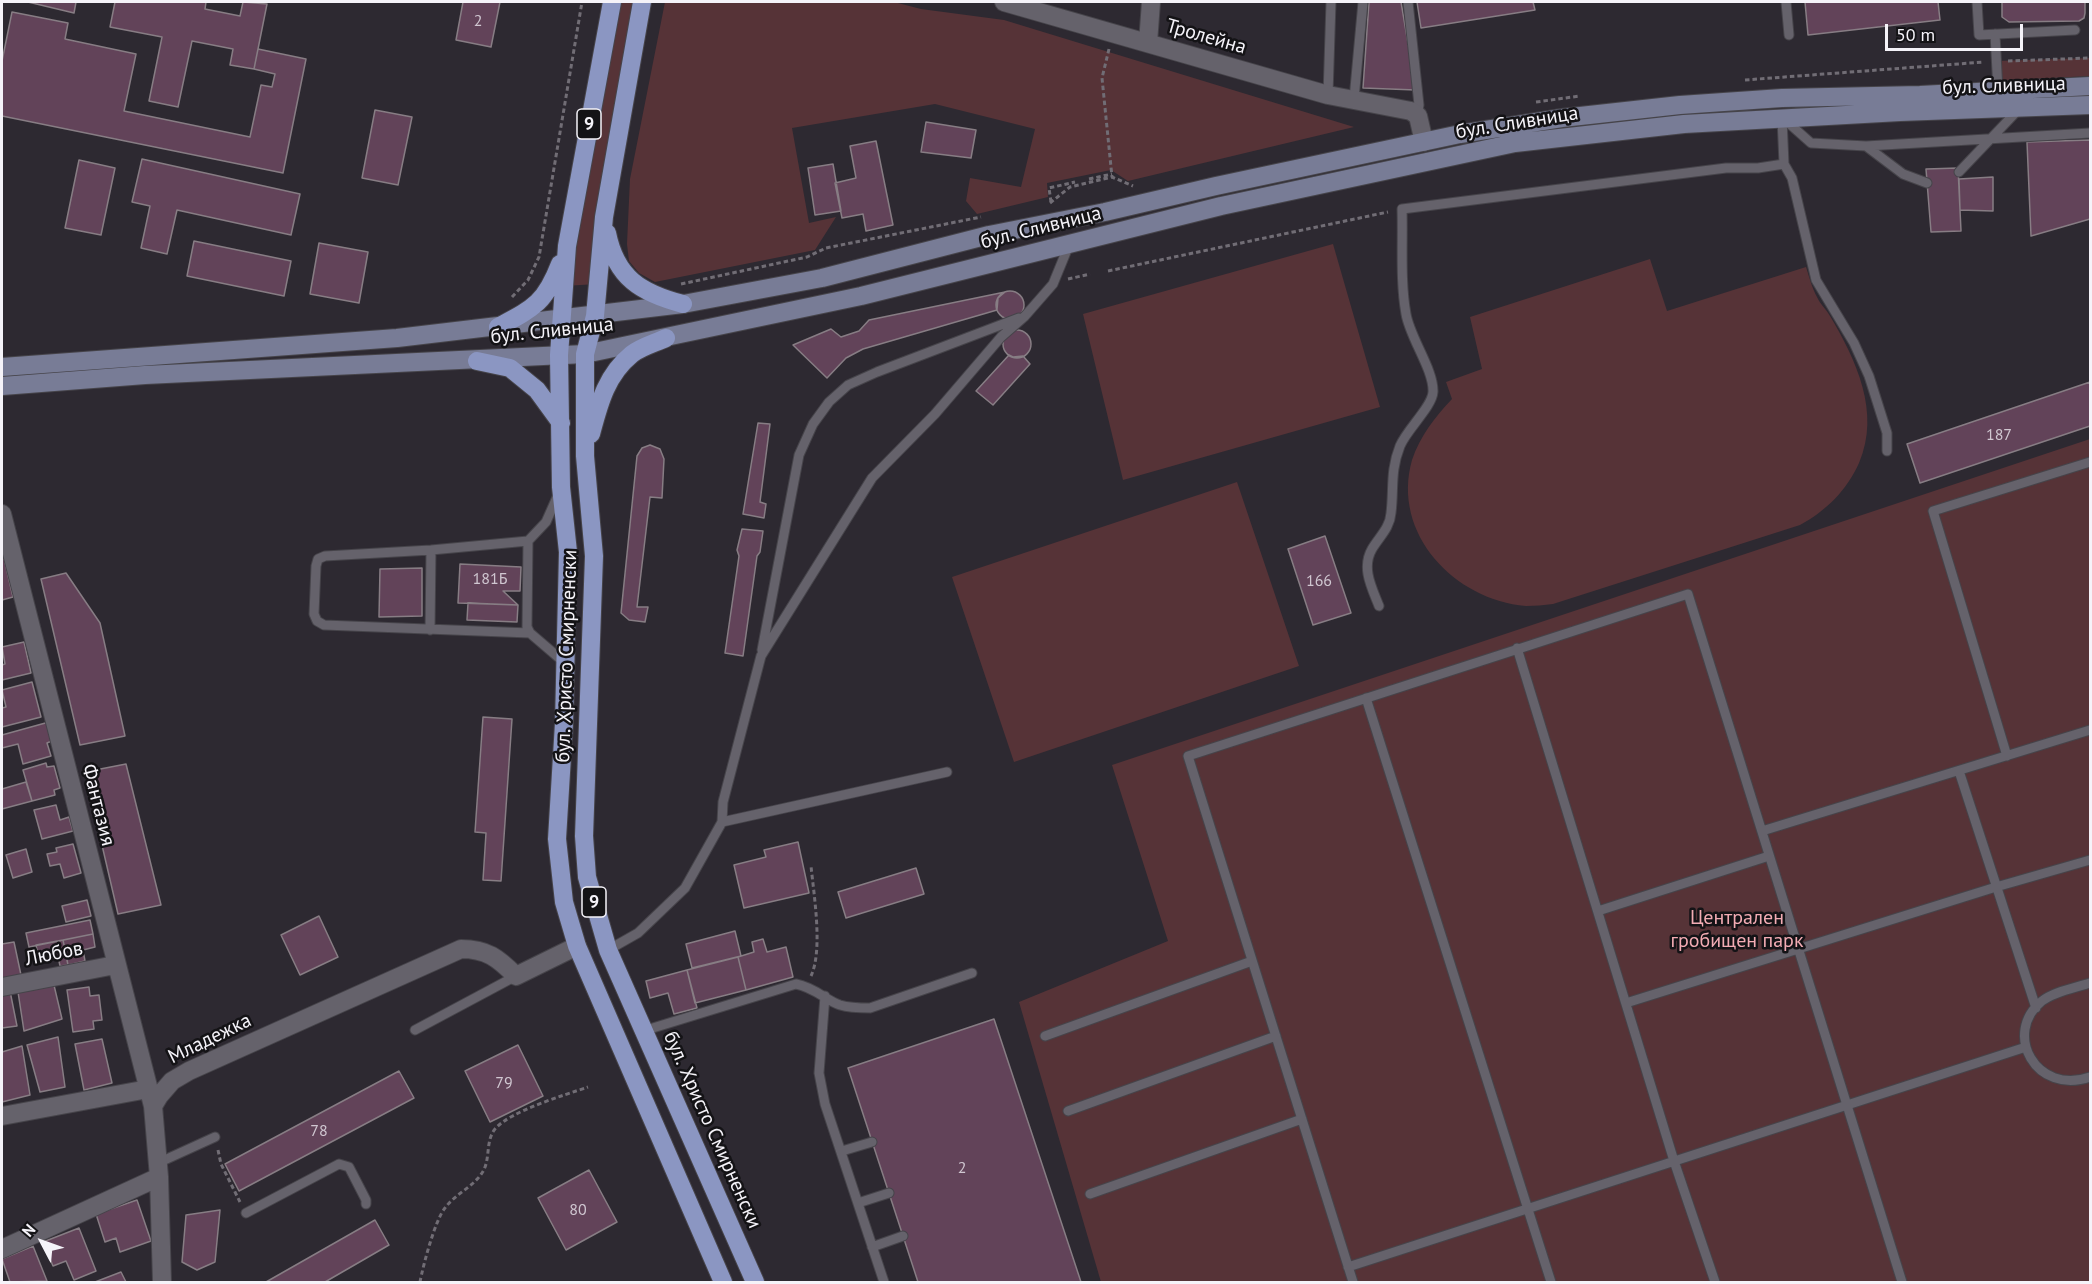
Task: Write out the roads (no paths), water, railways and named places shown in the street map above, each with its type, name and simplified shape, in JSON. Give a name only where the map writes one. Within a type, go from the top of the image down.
[{"type":"main road","name":"бул. Христо Смирненски","points":[[612,2],[567,246],[561,320],[559,355],[561,487],[568,552],[564,723],[557,839],[564,902],[577,946],[723,1282]]},
{"type":"main road","name":"бул. Христо Смирненски","points":[[642,2],[604,217],[596,316],[585,354],[585,456],[594,556],[584,836],[588,878],[608,950],[755,1282]]},
{"type":"main road","name":"бул. Сливница","points":[[2,367],[397,338],[683,304],[822,278],[989,235],[1104,212],[1424,141],[1529,122],[1680,105],[1782,98],[2091,86]]},
{"type":"main road","name":"бул. Сливница","points":[[2,386],[146,375],[477,361],[585,354],[861,296],[1221,207],[1515,143],[1684,124],[2091,105]]},
{"type":"main road","points":[[604,217],[610,249],[625,274],[643,290],[683,304]]},
{"type":"main road","points":[[498,327],[525,313],[548,292],[567,246]]},
{"type":"main road","points":[[585,456],[598,407],[612,374],[633,353],[666,338]]},
{"type":"main road","points":[[477,361],[510,368],[537,390],[561,423]]},
{"type":"street","name":"Тролейна","points":[[1004,2],[1328,95],[1411,111],[1417,115]]},
{"type":"street","points":[[1148,43],[1151,2]]},
{"type":"street","points":[[1417,115],[1424,141]]},
{"type":"street","name":"Фантазия","points":[[2,514],[6,551],[151,1098]]},
{"type":"street","points":[[516,976],[577,946]]},
{"type":"street","name":"Младежка","points":[[151,1098],[159,1096],[172,1081],[189,1071],[461,949],[477,949],[491,954],[516,976]]},
{"type":"street","name":"Любов","points":[[2,987],[115,965]]},
{"type":"street","points":[[2,1116],[151,1098],[159,1170],[162,1282]]},
{"type":"street","points":[[2,1249],[159,1170]]},
{"type":"lane","points":[[1328,95],[1331,2]]},
{"type":"lane","points":[[1354,99],[1363,2]]},
{"type":"lane","points":[[1408,2],[1419,105],[1417,115]]},
{"type":"lane","points":[[1786,2],[1789,35]]},
{"type":"lane","points":[[1977,2],[1979,35],[2075,30]]},
{"type":"lane","points":[[1995,34],[1998,91]]},
{"type":"lane","points":[[1959,172],[2021,107]]},
{"type":"lane","points":[[1782,118],[1811,143],[1866,146],[2091,133]]},
{"type":"lane","points":[[1782,118],[1784,164],[1792,178],[1816,280],[1854,343],[1869,376],[1887,433],[1887,451]]},
{"type":"lane","points":[[1866,146],[1903,174],[1927,183]]},
{"type":"lane","points":[[1379,606],[1367,574],[1368,560],[1372,549],[1387,527],[1391,514],[1393,468],[1400,445],[1411,426],[1430,402],[1433,392],[1431,379],[1410,331],[1406,314],[1402,209],[1726,168],[1758,168],[1784,164]]},
{"type":"lane","points":[[761,656],[872,477],[934,414],[1001,337],[1025,316],[1053,284],[1069,245]]},
{"type":"lane","points":[[608,950],[638,933],[685,888],[722,822],[723,802],[761,656],[800,455],[813,424],[829,402],[848,385],[1025,316]]},
{"type":"lane","points":[[2007,756],[1933,511],[2091,462]]},
{"type":"lane","points":[[530,633],[324,625],[317,621],[314,614],[316,566],[318,559],[325,556],[431,550],[528,541],[546,522],[561,487]]},
{"type":"lane","points":[[528,541],[527,627],[530,633],[565,663]]},
{"type":"lane","points":[[430,630],[431,550]]},
{"type":"lane","points":[[1353,1282],[1188,756],[1688,594],[1902,1282]]},
{"type":"lane","points":[[1517,648],[1674,1161],[1715,1282]]},
{"type":"lane","points":[[1366,698],[1551,1282]]},
{"type":"lane","points":[[1762,831],[2090,732]]},
{"type":"lane","points":[[1959,771],[2036,1008]]},
{"type":"lane","points":[[722,822],[947,772]]},
{"type":"lane","points":[[1598,911],[1769,856]]},
{"type":"lane","points":[[1626,1003],[1996,887],[2091,860]]},
{"type":"lane","points":[[1045,1036],[1252,961]]},
{"type":"lane","points":[[643,1031],[796,984],[806,986],[838,1005],[870,1008],[972,974]]},
{"type":"lane","points":[[415,1030],[516,976]]},
{"type":"lane","points":[[2091,983],[2048,998],[2036,1008],[2028,1022],[2025,1034],[2026,1047],[2032,1061],[2049,1077],[2074,1082],[2091,1077]]},
{"type":"lane","points":[[825,996],[819,1073],[825,1104],[884,1282]]},
{"type":"lane","points":[[1068,1111],[1276,1036]]},
{"type":"lane","points":[[1348,1267],[2026,1047]]},
{"type":"lane","points":[[1090,1194],[1302,1119]]},
{"type":"lane","points":[[159,1170],[215,1137]]},
{"type":"lane","points":[[842,1151],[872,1142]]},
{"type":"lane","points":[[246,1213],[339,1164],[349,1167],[366,1204]]},
{"type":"lane","points":[[858,1203],[889,1193]]},
{"type":"lane","points":[[872,1247],[903,1236]]},
{"type":"park label","name":"Централен гробищен парк","points":[[1737,930]]}]
